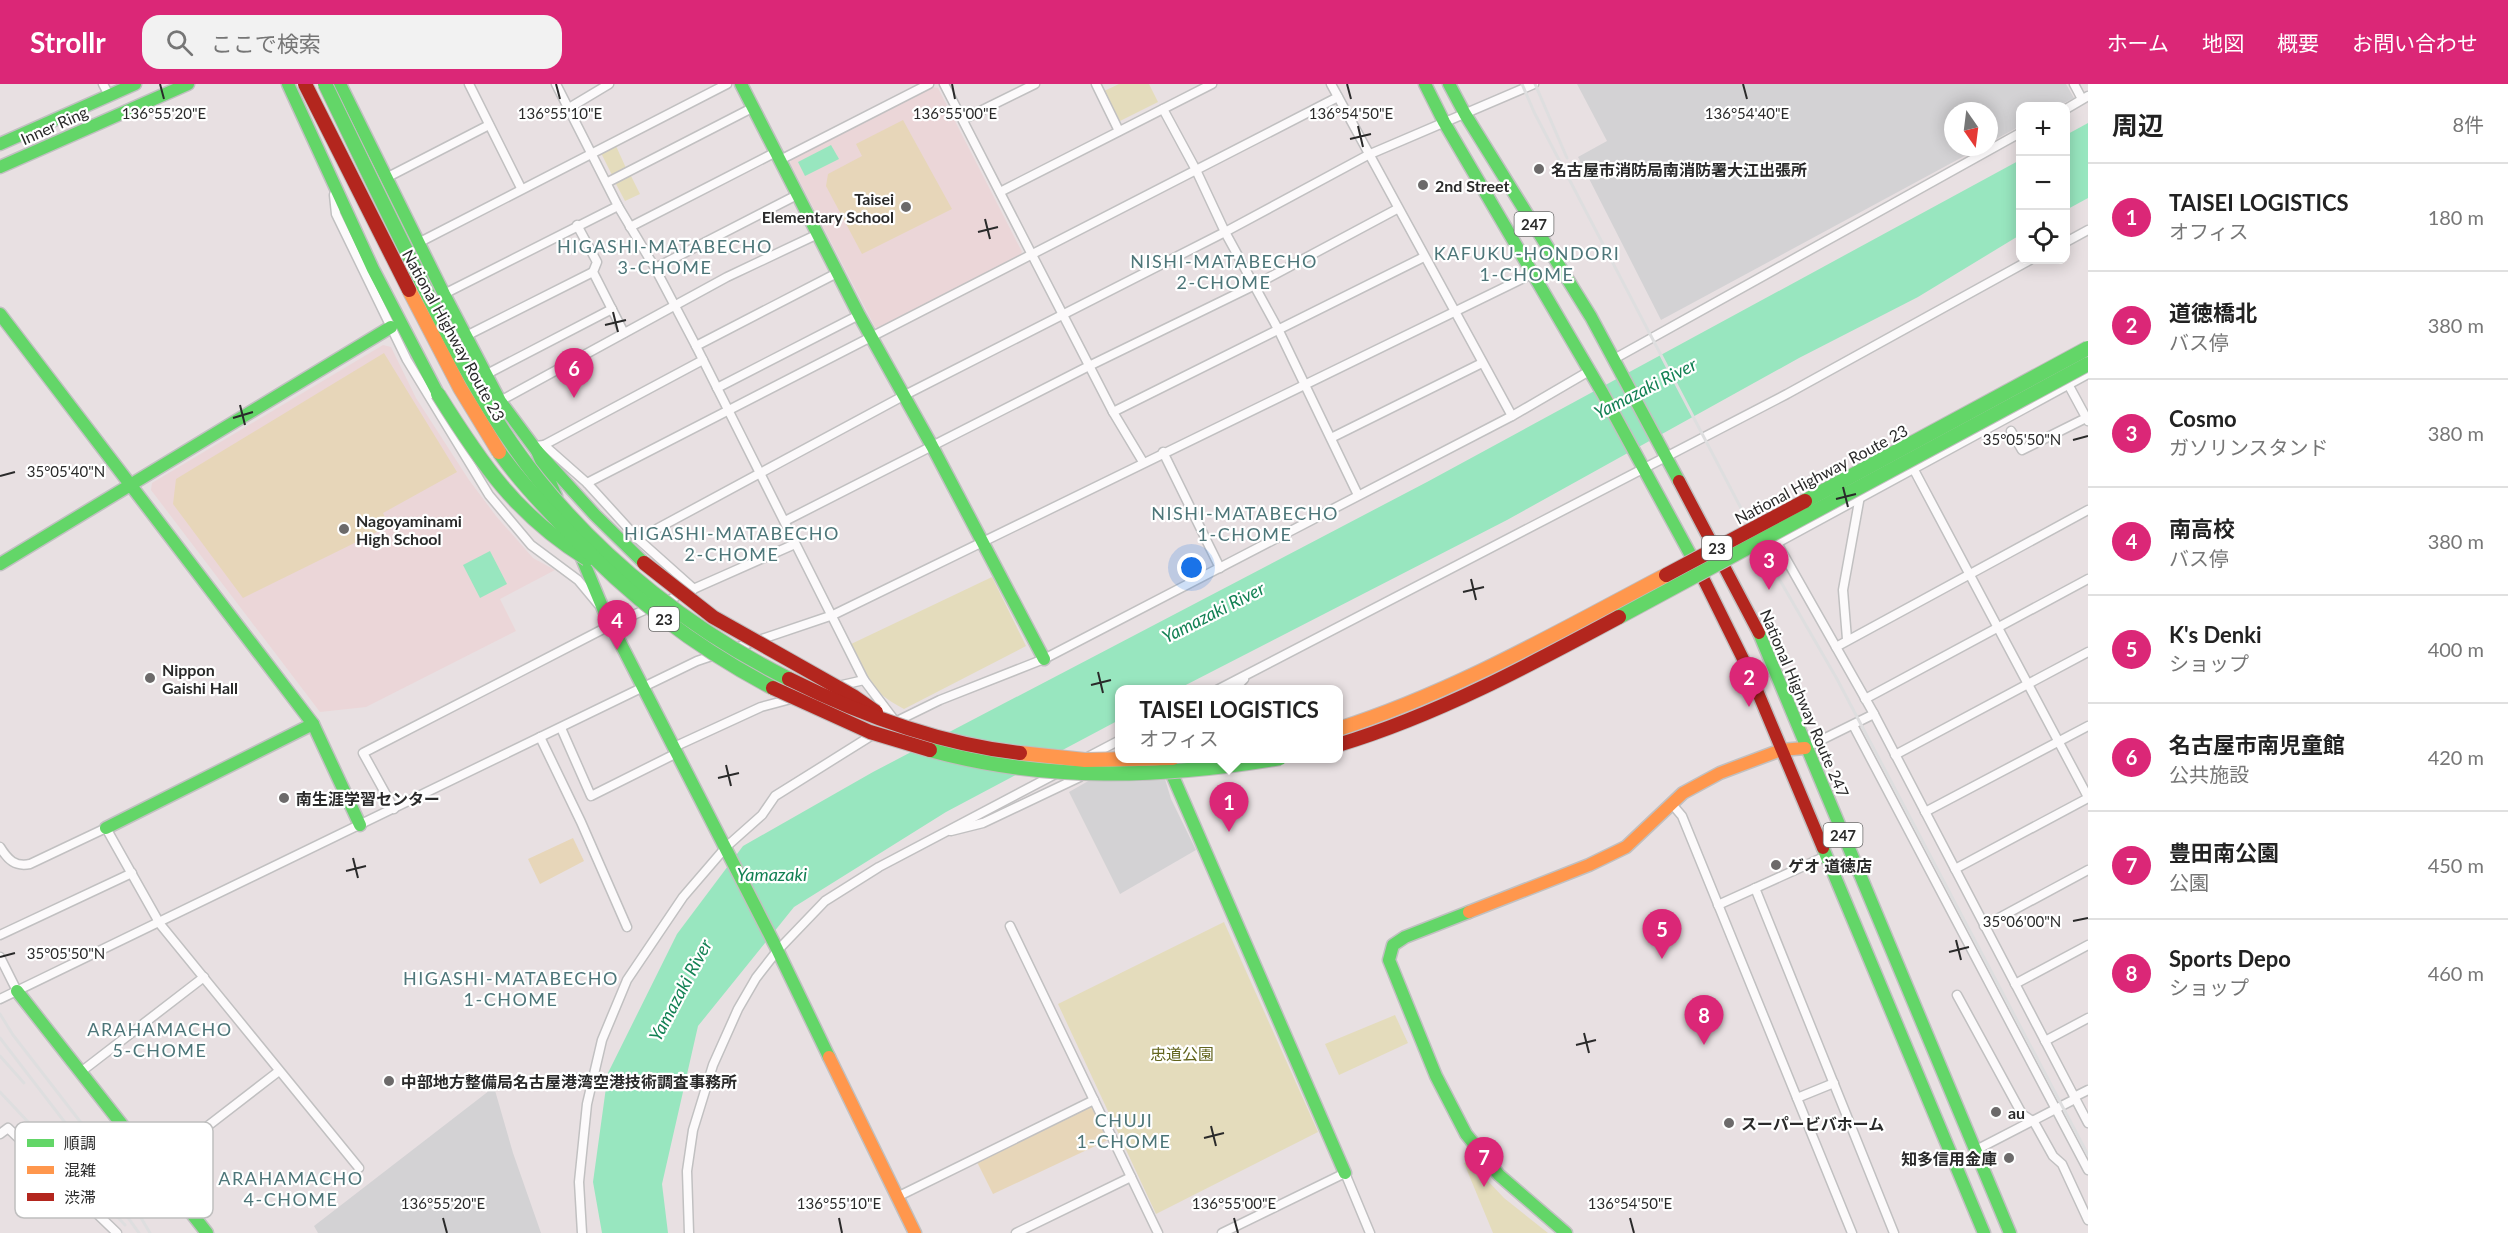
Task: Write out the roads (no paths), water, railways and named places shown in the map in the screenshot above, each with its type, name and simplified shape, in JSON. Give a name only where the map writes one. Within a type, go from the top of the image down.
[{"type":"main road","name":"Inner Ring","points":[[0,144],[106,90],[135,84]]},
{"type":"main road","name":"Inner Ring","points":[[0,167],[188,84]]},
{"type":"main road","points":[[288,84],[374,269],[438,394],[499,486],[521,510],[561,544],[600,566]]},
{"type":"main road","name":"National Highway Route 23","points":[[305,84],[461,390],[502,456],[549,513],[600,566],[635,597],[706,651],[778,692],[836,719],[920,748],[981,762],[1044,772],[1105,775],[1156,775],[1256,763]]},
{"type":"main road","name":"National Highway Route 23","points":[[325,84],[454,349],[506,435],[551,494],[588,535],[636,580],[702,631],[768,671],[826,700],[896,724],[988,750],[1054,759],[1115,761]]},
{"type":"main road","points":[[340,84],[500,401],[595,515],[644,563],[713,617],[853,696],[896,724]]},
{"type":"main road","points":[[741,84],[859,315],[932,446],[1044,659]]},
{"type":"main road","name":"247","points":[[1425,84],[1444,122],[1593,374],[1723,616],[1748,669],[1984,1233]]},
{"type":"main road","name":"National Highway Route 247","points":[[1449,84],[1615,362],[1755,624],[2010,1233]]},
{"type":"main road","points":[[0,314],[314,724],[360,825]]},
{"type":"main road","points":[[0,564],[391,327]]},
{"type":"main road","name":"National Highway Route 23","points":[[1343,728],[1377,718],[1436,694],[1531,647],[2088,348]]},
{"type":"main road","name":"National Highway Route 23","points":[[1343,744],[1388,730],[1428,714],[1540,659],[2088,364]]},
{"type":"main road","points":[[539,447],[604,611],[645,687],[776,948],[915,1233]]},
{"type":"main road","points":[[106,828],[314,724]]},
{"type":"main road","points":[[1566,1233],[1502,1179],[1466,1135],[1442,1088],[1389,960],[1393,945],[1405,937],[1546,884],[1626,847],[1683,793],[1720,773],[1781,750],[1806,748]]},
{"type":"main road","points":[[1167,763],[1345,1173]]},
{"type":"main road","points":[[17,991],[122,1122]]},
{"type":"main road","points":[[196,1218],[207,1233]]},
{"type":"street","points":[[469,84],[521,188]]},
{"type":"street","points":[[556,84],[608,182],[618,206],[656,268],[864,680],[896,724]]},
{"type":"street","points":[[568,108],[609,84]]},
{"type":"street","points":[[420,242],[727,84]]},
{"type":"street","points":[[630,227],[928,84]]},
{"type":"street","points":[[944,84],[1113,412],[1143,462]]},
{"type":"street","points":[[964,119],[1035,84]]},
{"type":"street","points":[[1096,84],[1119,131]]},
{"type":"street","points":[[1000,192],[1212,84]]},
{"type":"street","points":[[1331,84],[1368,156],[1512,416]]},
{"type":"street","points":[[638,539],[904,395],[1225,232],[1368,156],[1534,84]]},
{"type":"street","points":[[2070,106],[2085,98],[2074,84]]},
{"type":"street","points":[[587,483],[1338,97]]},
{"type":"street","points":[[608,182],[752,108]]},
{"type":"street","points":[[1163,109],[1196,170],[1225,232],[1278,328],[1358,495]]},
{"type":"street","points":[[386,178],[489,125]]},
{"type":"street","points":[[1615,362],[2016,136]]},
{"type":"street","points":[[332,176],[336,214],[407,360],[489,495],[531,545],[578,580],[604,611]]},
{"type":"street","points":[[656,268],[797,195]]},
{"type":"street","points":[[444,294],[618,206]]},
{"type":"street","points":[[785,521],[1089,366],[1255,285],[1397,209]]},
{"type":"street","points":[[466,336],[593,272],[597,262],[577,225]]},
{"type":"street","points":[[2070,240],[2088,230]]},
{"type":"street","points":[[500,401],[673,305],[818,234]]},
{"type":"street","points":[[1113,412],[1424,257]]},
{"type":"street","points":[[1226,685],[1661,451],[1787,394],[2023,264]]},
{"type":"street","points":[[593,272],[624,333]]},
{"type":"street","points":[[696,346],[839,273]]},
{"type":"street","points":[[0,999],[159,924],[697,661],[832,615],[1453,310],[1534,273]]},
{"type":"street","points":[[486,375],[612,309]]},
{"type":"street","points":[[717,388],[859,315]]},
{"type":"street","points":[[694,589],[638,539],[587,483],[539,447],[703,360]]},
{"type":"street","points":[[1331,438],[1482,363]]},
{"type":"street","points":[[582,1233],[579,1182],[586,1104],[602,1040],[627,980],[683,897],[762,815],[775,796],[850,747],[927,706],[1044,659],[1593,374]]},
{"type":"street","points":[[2088,374],[1777,543],[1874,714],[2088,1123]]},
{"type":"street","points":[[2011,431],[2022,450],[2087,420],[2068,384]]},
{"type":"street","points":[[1163,452],[1220,568]]},
{"type":"street","points":[[1913,468],[2088,797],[1955,869]]},
{"type":"street","points":[[1847,639],[1843,590],[1860,496]]},
{"type":"street","points":[[1836,647],[2088,510]]},
{"type":"street","points":[[394,809],[363,753],[611,625],[795,544]]},
{"type":"street","points":[[1865,699],[2088,579]]},
{"type":"street","points":[[1895,755],[2088,652]]},
{"type":"street","points":[[1238,685],[1251,672]]},
{"type":"street","points":[[561,728],[591,796],[761,707],[864,680]]},
{"type":"street","points":[[1806,748],[1874,714]]},
{"type":"street","points":[[1853,725],[2088,1170]]},
{"type":"street","points":[[1925,812],[2088,726]]},
{"type":"street","points":[[540,737],[581,822],[627,927]]},
{"type":"street","points":[[689,1233],[687,1171],[693,1131],[706,1086],[738,1009],[776,948],[825,901],[879,867],[939,833],[1115,742]]},
{"type":"street","points":[[939,833],[983,823],[1115,760]]},
{"type":"street","points":[[1671,803],[1682,816],[1852,1233]]},
{"type":"street","points":[[0,847],[12,862],[20,866],[30,864],[106,828],[159,924],[359,1168]]},
{"type":"street","points":[[1718,905],[1826,856]]},
{"type":"street","points":[[1984,926],[2088,870]]},
{"type":"street","points":[[0,935],[132,873]]},
{"type":"street","points":[[1755,888],[1894,1233]]},
{"type":"street","points":[[1010,926],[1158,1233]]},
{"type":"street","points":[[2015,984],[2088,945]]},
{"type":"street","points":[[0,957],[17,991]]},
{"type":"street","points":[[82,1071],[204,977]]},
{"type":"street","points":[[1957,995],[2022,1114],[2034,1122],[2053,1156],[2062,1164],[2088,1220]]},
{"type":"street","points":[[2045,1041],[2088,1018]]},
{"type":"street","points":[[213,1122],[279,1071]]},
{"type":"street","points":[[1797,1098],[1834,1083]]},
{"type":"street","points":[[1976,1150],[2034,1122],[2088,1090]]},
{"type":"street","points":[[897,1197],[1094,1101]]},
{"type":"street","points":[[0,1134],[8,1128],[15,1135]]},
{"type":"street","points":[[1222,1233],[1345,1173],[1370,1233]]},
{"type":"street","points":[[1016,1233],[1131,1177]]},
{"type":"street","points":[[101,1218],[117,1233]]},
{"type":"water","points":[[2088,123],[2088,198],[2070,208],[2070,156],[2070,133]]},
{"type":"water","points":[[831,145],[839,159],[805,176],[798,162]]},
{"type":"water","name":"Yamazaki","points":[[2016,162],[2016,237],[1918,297],[1799,358],[1507,520],[1186,685],[1115,685],[1115,722],[946,812],[794,907],[698,1026],[662,1184],[668,1233],[602,1233],[593,1182],[608,1073],[677,934],[743,846],[873,772],[1427,482]]},
{"type":"water","points":[[490,551],[507,584],[480,598],[463,565]]},
{"type":"railway","points":[[1522,84],[1534,112],[1767,558],[1837,679],[2088,1155]]},
{"type":"railway","points":[[1535,84],[1567,158]]},
{"type":"railway","points":[[0,1014],[13,1035],[80,1122]]},
{"type":"railway","points":[[0,1038],[65,1122]]},
{"type":"railway","points":[[0,1056],[24,1083]]},
{"type":"railway","points":[[0,1092],[28,1122]]},
{"type":"railway","points":[[118,1218],[125,1225]]},
{"type":"railway","points":[[128,1218],[139,1233]]},
{"type":"railway","points":[[141,1218],[150,1233]]},
{"type":"place","name":"名古屋市消防局南消防署大江出張所","points":[[1539,169]]},
{"type":"place","name":"2nd Street","points":[[1423,185]]},
{"type":"place","name":"Taisei Elementary School","points":[[906,207]]},
{"type":"place","name":"名古屋市南児童館","points":[[574,398]]},
{"type":"place","name":"Nagoyaminami High School","points":[[344,529]]},
{"type":"place","name":"Cosmo","points":[[1769,590]]},
{"type":"place","name":"南高校","points":[[617,650]]},
{"type":"place","name":"Nippon Gaishi Hall","points":[[150,678]]},
{"type":"place","name":"道徳橋北","points":[[1749,707]]},
{"type":"place","name":"南生涯学習センター","points":[[284,798]]},
{"type":"place","name":"TAISEI LOGISTICS","points":[[1229,832]]},
{"type":"place","name":"ゲオ 道徳店","points":[[1776,865]]},
{"type":"place","name":"K's Denki","points":[[1662,959]]},
{"type":"place","name":"Sports Depo","points":[[1704,1045]]},
{"type":"place","name":"中部地方整備局名古屋港湾空港技術調査事務所","points":[[389,1081]]},
{"type":"place","name":"au","points":[[1996,1112]]},
{"type":"place","name":"スーパービバホーム","points":[[1729,1123]]},
{"type":"place","name":"知多信用金庫","points":[[2009,1158]]},
{"type":"place","name":"豊田南公園","points":[[1484,1187]]},
{"type":"district","name":"HIGASHI-MATABECHO 3-CHOME","points":[[665,256]]},
{"type":"district","name":"KAFUKU-HONDORI 1-CHOME","points":[[1527,264]]},
{"type":"district","name":"NISHI-MATABECHO 2-CHOME","points":[[1224,271]]},
{"type":"district","name":"NISHI-MATABECHO 1-CHOME","points":[[1245,523]]},
{"type":"district","name":"HIGASHI-MATABECHO 2-CHOME","points":[[732,543]]},
{"type":"district","name":"HIGASHI-MATABECHO 1-CHOME","points":[[511,988]]},
{"type":"district","name":"ARAHAMACHO 5-CHOME","points":[[160,1039]]},
{"type":"district","name":"CHUJI 1-CHOME","points":[[1124,1130]]},
{"type":"district","name":"ARAHAMACHO 4-CHOME","points":[[291,1188]]},
{"type":"water label","name":"Yamazaki River","points":[[1645,388]]},
{"type":"water label","name":"Yamazaki River","points":[[1213,612]]},
{"type":"water label","name":"Yamazaki River","points":[[680,990]]},
{"type":"park label","name":"忠道公園","points":[[1182,1053]]}]
